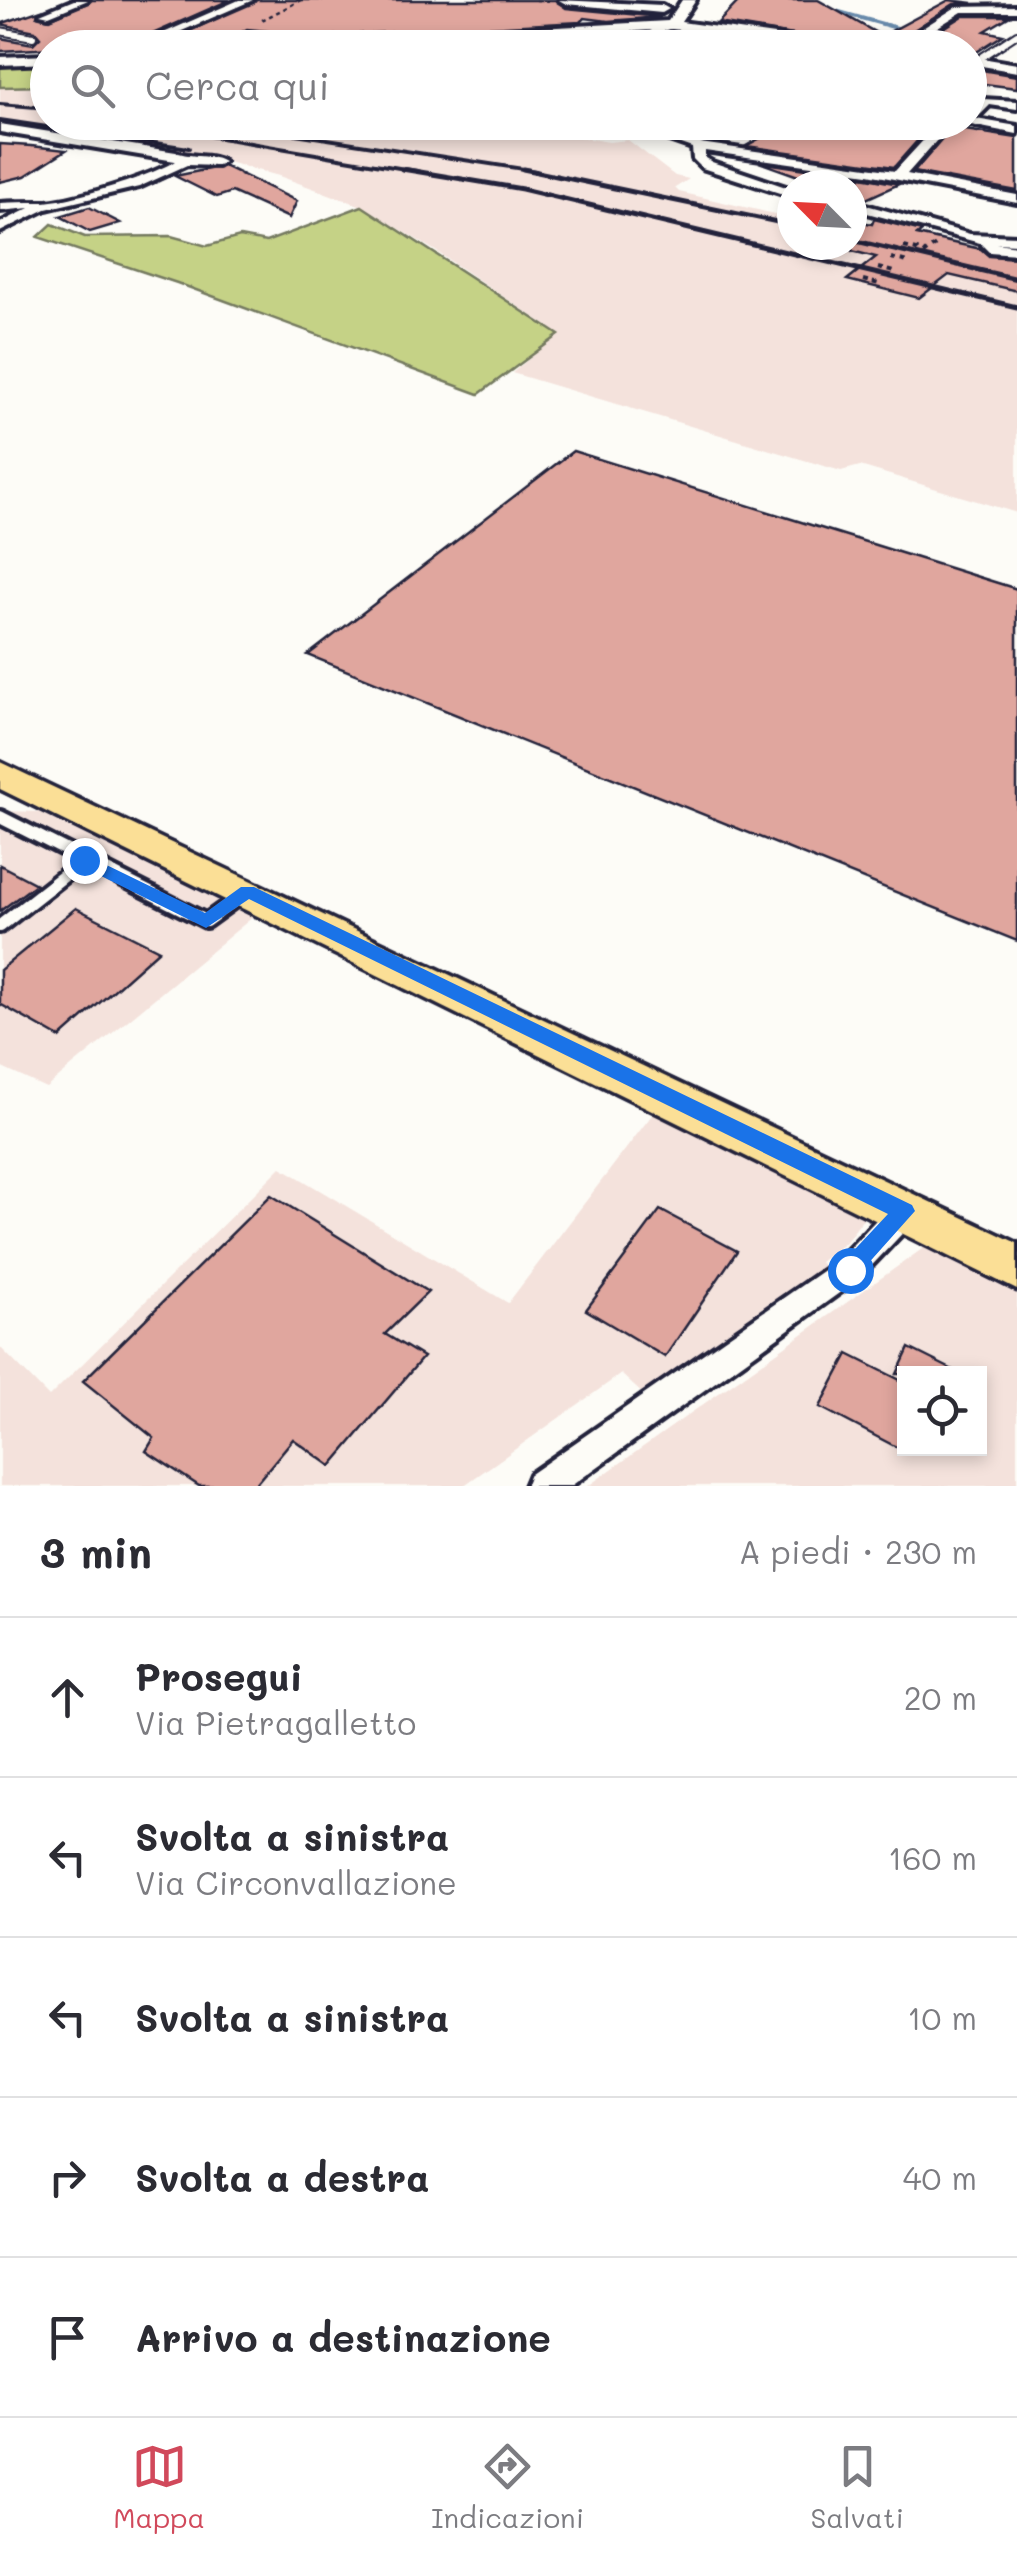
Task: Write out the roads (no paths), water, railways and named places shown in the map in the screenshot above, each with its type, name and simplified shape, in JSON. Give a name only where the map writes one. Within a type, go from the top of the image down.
[{"type":"main road","points":[[0,774],[248,891],[1017,1268]]},
{"type":"main road","points":[[0,800],[55,802]]},
{"type":"street","points":[[45,14],[83,0]]},
{"type":"street","points":[[176,30],[248,0]]},
{"type":"street","points":[[566,0],[680,12],[720,30]]},
{"type":"street","points":[[925,30],[960,8],[1017,9]]},
{"type":"street","points":[[618,30],[639,29],[680,12]]},
{"type":"street","points":[[0,61],[30,59]]},
{"type":"street","points":[[987,63],[1017,68]]},
{"type":"street","points":[[987,101],[1017,105]]},
{"type":"street","points":[[987,124],[1017,130]]},
{"type":"street","points":[[0,128],[30,132]]},
{"type":"street","points":[[93,140],[176,156],[184,161],[218,162]]},
{"type":"street","points":[[680,140],[777,176]]},
{"type":"street","points":[[900,175],[931,140]]},
{"type":"street","points":[[698,146],[900,175],[1017,199]]},
{"type":"street","points":[[698,146],[698,159],[708,165],[777,188]]},
{"type":"street","points":[[0,228],[38,208],[174,169],[184,161]]},
{"type":"street","points":[[0,207],[38,208]]},
{"type":"street","points":[[867,208],[952,234],[1015,240]]},
{"type":"street","points":[[542,1486],[850,1270],[904,1211]]},
{"type":"lane","points":[[0,31],[30,36]]},
{"type":"lane","points":[[987,52],[1017,34]]},
{"type":"lane","points":[[0,817],[206,921],[248,891]]},
{"type":"lane","points":[[0,926],[84,860]]},
{"type":"waterway","points":[[832,10],[904,30]]},
{"type":"railway","points":[[0,104],[30,106]]},
{"type":"railway","points":[[0,120],[30,124]]},
{"type":"railway","points":[[135,140],[189,148]]},
{"type":"railway","points":[[233,140],[417,171]]},
{"type":"railway","points":[[334,140],[523,169]]},
{"type":"railway","points":[[402,169],[522,189],[1017,307]]},
{"type":"railway","points":[[523,169],[536,171]]},
{"type":"railway","points":[[523,169],[777,222]]},
{"type":"railway","points":[[867,244],[1017,279]]}]
